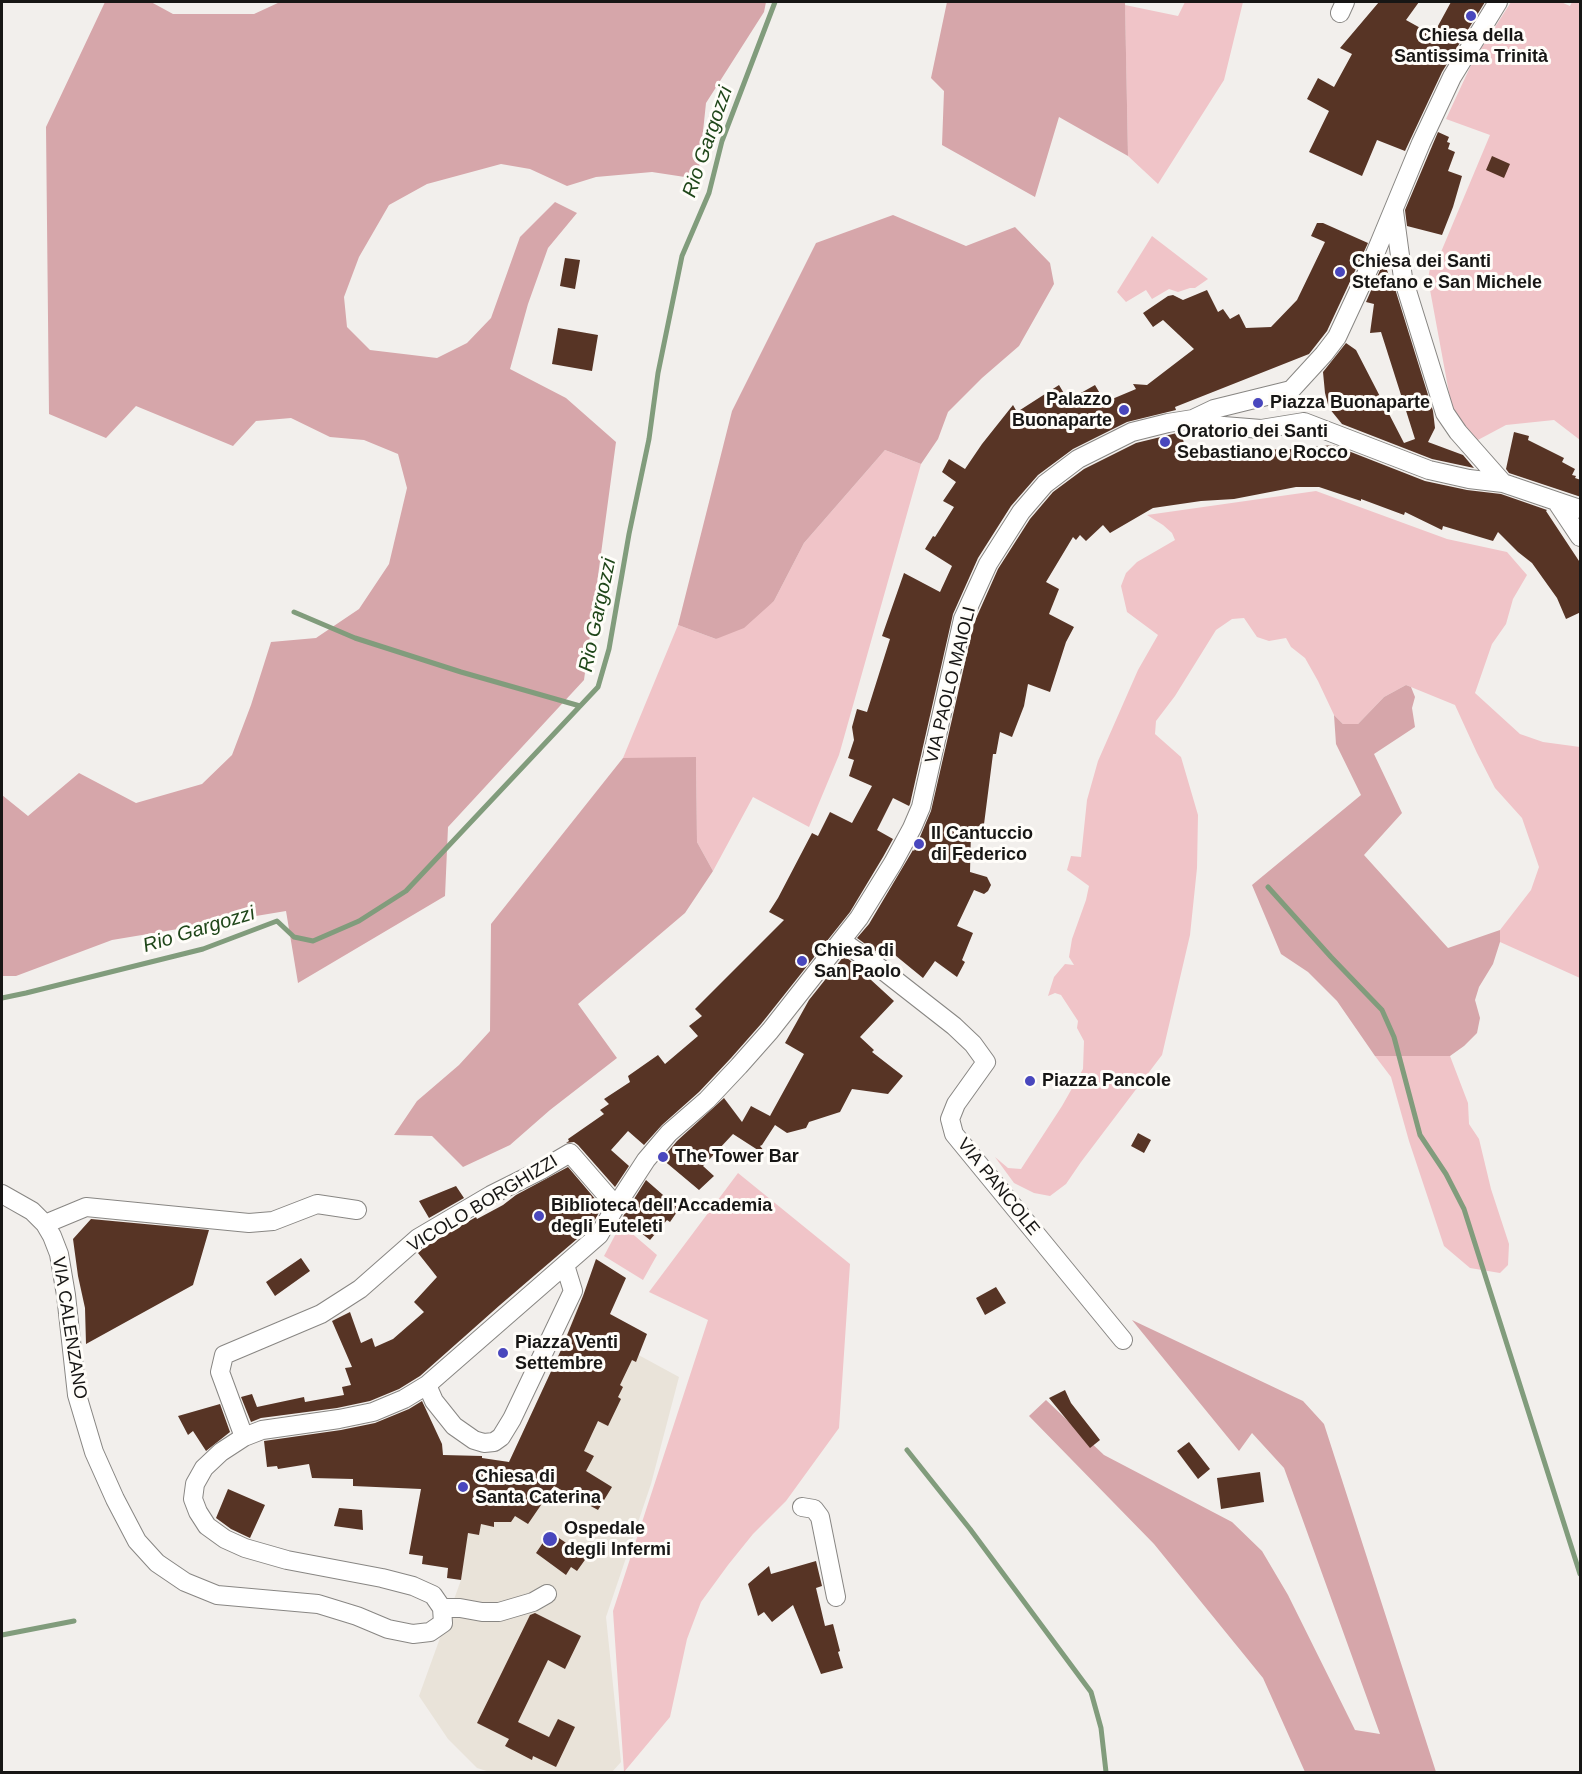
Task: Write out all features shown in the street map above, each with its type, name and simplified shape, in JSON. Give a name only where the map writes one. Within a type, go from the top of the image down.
[{"type":"street","points":[[1193,419],[1215,409],[1291,390],[1337,337],[1452,77],[1498,2]]},
{"type":"street","points":[[1393,209],[1403,278],[1445,412],[1458,432],[1503,483]]},
{"type":"street","points":[[1291,390],[1295,408],[1304,422]]},
{"type":"street","points":[[1193,419],[1210,425],[1260,429],[1304,422],[1429,470],[1469,479],[1503,483],[1581,509]]},
{"type":"street","name":"VIA PAOLO MAIOLI","points":[[443,1615],[433,1595],[413,1586],[287,1560],[245,1548],[225,1539],[207,1526],[193,1499],[195,1484],[204,1468],[221,1452],[244,1437],[262,1430],[373,1412],[404,1399],[427,1385],[599,1235],[646,1160],[661,1142],[739,1066],[842,941],[859,918],[912,828],[923,799],[963,619],[988,564],[1021,512],[1045,484],[1078,459],[1132,432],[1193,419]]},
{"type":"street","points":[[1556,501],[1581,537]]},
{"type":"street","name":"VIA PANCOLE","points":[[842,941],[954,1026],[973,1044],[986,1062],[956,1104],[950,1119],[954,1134],[1123,1340]]},
{"type":"street","name":"VICOLO BORGHIZZI","points":[[244,1437],[220,1372],[224,1355],[321,1314],[360,1289],[418,1238],[491,1195],[570,1153],[616,1206]]},
{"type":"street","name":"VIA CALENZANO","points":[[2,1194],[32,1211],[45,1224],[52,1236],[59,1254],[66,1294],[77,1395],[94,1452],[137,1541],[157,1563],[185,1582],[217,1595],[318,1604],[357,1616],[388,1629],[413,1634],[430,1632],[443,1615]]},
{"type":"street","points":[[45,1224],[86,1207],[249,1223],[273,1221],[317,1204],[357,1210]]},
{"type":"street","points":[[427,1385],[434,1401],[454,1426],[474,1440],[484,1443],[494,1442],[501,1437],[512,1419],[573,1291],[565,1265]]},
{"type":"street","points":[[802,1508],[814,1509],[820,1517],[836,1597]]},
{"type":"street","points":[[443,1615],[460,1608],[499,1612],[533,1602],[547,1594]]},
{"type":"shaded area","points":[[105,2],[151,2],[173,14],[254,14],[280,2],[766,2],[764,12],[706,103],[698,179],[652,172],[596,177],[567,186],[530,169],[501,164],[427,184],[389,205],[359,257],[344,297],[347,327],[370,350],[437,358],[467,343],[491,318],[520,237],[555,202],[577,213],[548,248],[528,304],[510,369],[566,398],[616,442],[584,680],[448,827],[445,896],[298,983],[286,911],[112,940],[16,976],[2,976],[2,795],[28,816],[79,773],[136,803],[202,784],[232,755],[271,642],[316,638],[359,609],[389,564],[407,488],[398,454],[364,440],[330,437],[291,418],[256,421],[233,446],[136,406],[106,438],[49,414],[46,127]]},
{"type":"shaded area","points":[[947,2],[1125,2],[1128,156],[1059,117],[1035,197],[942,145],[944,91],[931,78]]},
{"type":"shaded area","points":[[1185,2],[1243,2],[1224,80],[1158,184],[1128,156],[1125,5],[1178,16]]},
{"type":"shaded area","points":[[1511,2],[1561,2],[1570,6],[1572,2],[1580,2],[1580,440],[1554,420],[1506,425],[1476,441],[1452,409],[1428,279],[1432,257],[1441,252],[1490,135],[1446,119],[1472,63]]},
{"type":"shaded area","points":[[893,215],[966,246],[1015,227],[1050,263],[1054,284],[1019,346],[948,412],[938,439],[921,464],[885,450],[804,543],[774,601],[744,628],[716,639],[678,625],[732,411],[816,243]]},
{"type":"shaded area","points":[[1152,236],[1208,279],[1195,288],[1178,292],[1169,289],[1152,299],[1146,290],[1126,302],[1117,292]]},
{"type":"shaded area","points":[[885,450],[921,464],[839,755],[809,827],[753,797],[713,871],[697,842],[696,758],[623,758],[678,625],[716,639],[774,601],[804,543]]},
{"type":"shaded area","points":[[1316,491],[1447,539],[1507,552],[1527,575],[1513,599],[1506,624],[1492,644],[1475,693],[1520,734],[1543,742],[1580,747],[1580,978],[1500,942],[1500,930],[1531,890],[1539,867],[1522,818],[1495,788],[1455,705],[1406,685],[1384,697],[1358,724],[1343,724],[1334,715],[1305,658],[1291,647],[1286,638],[1269,641],[1257,637],[1244,618],[1232,619],[1216,630],[1175,696],[1156,721],[1155,734],[1181,757],[1198,815],[1197,868],[1190,935],[1162,1055],[1066,1184],[1050,1196],[1034,1193],[1014,1183],[995,1157],[1008,1168],[1021,1169],[1083,1069],[1084,1041],[1077,1028],[1078,1021],[1061,995],[1055,993],[1048,996],[1054,977],[1065,964],[1074,965],[1069,957],[1072,939],[1089,886],[1067,870],[1071,856],[1081,857],[1087,800],[1098,761],[1138,670],[1158,635],[1127,612],[1121,586],[1126,573],[1137,562],[1175,540],[1172,533],[1147,515]]},
{"type":"shaded area","points":[[1406,685],[1411,687],[1415,697],[1412,708],[1415,727],[1374,754],[1402,813],[1364,855],[1448,948],[1500,930],[1500,942],[1493,964],[1479,987],[1475,1000],[1480,1018],[1477,1033],[1450,1056],[1375,1056],[1337,1001],[1308,972],[1281,954],[1252,885],[1361,795],[1336,744],[1334,715],[1343,724],[1358,724],[1384,697]]},
{"type":"shaded area","points":[[696,757],[697,842],[713,871],[685,913],[578,1004],[617,1058],[550,1110],[510,1145],[463,1167],[432,1136],[394,1135],[417,1101],[459,1065],[490,1031],[491,924],[623,758]]},
{"type":"shaded area","points":[[1375,1056],[1450,1056],[1468,1103],[1469,1124],[1479,1139],[1491,1189],[1509,1244],[1508,1265],[1500,1273],[1470,1268],[1444,1246],[1409,1141],[1391,1077]]},
{"type":"shaded area","points":[[738,1173],[850,1264],[839,1428],[786,1501],[753,1534],[701,1602],[687,1639],[670,1717],[624,1772],[613,1611],[708,1320],[649,1292]]},
{"type":"shaded area","points":[[621,1224],[657,1255],[643,1280],[604,1256]]},
{"type":"shaded area","name":"Ospedale degli Infermi","points":[[579,1303],[593,1310],[633,1352],[679,1377],[651,1484],[606,1617],[621,1762],[612,1772],[490,1772],[477,1768],[448,1739],[419,1696],[461,1580],[467,1533],[494,1489],[498,1460],[509,1462],[561,1350]]},
{"type":"shaded area","points":[[1132,1320],[1303,1401],[1324,1424],[1436,1772],[1305,1772],[1263,1678],[1154,1544],[1029,1416],[1046,1400],[1104,1455],[1232,1522],[1262,1551],[1288,1595],[1355,1730],[1380,1734],[1284,1468],[1252,1433],[1239,1451]]},
{"type":"building","points":[[1379,2],[1419,2],[1406,20],[1433,35],[1451,2],[1485,2],[1442,72],[1405,151],[1377,140],[1362,176],[1309,152],[1329,111],[1307,99],[1318,78],[1334,87],[1352,54],[1340,48]]},
{"type":"building","points":[[1438,132],[1449,137],[1448,149],[1455,152],[1448,171],[1462,176],[1442,235],[1407,226],[1405,210]]},
{"type":"building","points":[[1492,156],[1510,164],[1504,178],[1486,170]]},
{"type":"building","points":[[1317,223],[1323,223],[1368,243],[1327,331],[1309,354],[1175,407],[1176,410],[1127,422],[1073,449],[1038,475],[1011,506],[978,558],[953,614],[910,804],[909,806],[893,798],[877,830],[893,839],[883,857],[850,912],[731,1058],[644,1145],[628,1131],[611,1150],[629,1166],[615,1187],[578,1145],[574,1142],[566,1143],[568,1139],[604,1114],[600,1110],[609,1104],[604,1099],[630,1082],[628,1076],[658,1055],[665,1064],[698,1036],[689,1026],[702,1016],[695,1009],[784,920],[769,912],[812,833],[818,836],[830,812],[852,823],[872,786],[849,776],[854,760],[848,758],[854,740],[852,727],[857,709],[867,712],[890,639],[882,636],[904,573],[940,592],[952,566],[925,549],[954,507],[943,501],[956,482],[942,472],[949,459],[965,469],[1013,405],[1017,412],[1059,385],[1065,395],[1068,393],[1072,398],[1095,385],[1105,402],[1136,389],[1133,384],[1147,385],[1194,349],[1163,320],[1153,327],[1143,313],[1168,296],[1173,295],[1183,300],[1207,290],[1218,312],[1223,309],[1230,319],[1239,314],[1246,328],[1271,327],[1297,300],[1325,242],[1311,236]]},
{"type":"building","points":[[565,258],[580,260],[575,289],[560,286]]},
{"type":"building","points":[[1384,261],[1390,279],[1392,279],[1433,411],[1435,428],[1428,442],[1463,455],[1474,468],[1432,459],[1342,424],[1329,408],[1323,372],[1346,343],[1356,350],[1404,443],[1415,439],[1381,332],[1370,333],[1374,304],[1366,302]]},
{"type":"building","points":[[558,328],[598,335],[592,371],[552,364]]},
{"type":"building","points":[[1181,432],[1185,447],[1246,450],[1333,445],[1425,481],[1501,494],[1547,510],[1581,564],[1581,612],[1566,619],[1557,598],[1532,563],[1498,532],[1493,541],[1443,526],[1442,530],[1405,512],[1404,515],[1319,487],[1296,487],[1234,499],[1153,508],[1110,533],[1103,525],[1086,541],[1080,535],[1076,540],[1073,537],[1046,582],[1059,589],[1049,614],[1074,627],[1066,642],[1050,692],[1028,684],[1024,706],[1012,737],[1000,732],[996,754],[993,754],[983,832],[971,830],[970,872],[987,877],[991,885],[984,894],[974,890],[957,926],[973,933],[962,960],[965,962],[957,977],[935,961],[923,978],[890,951],[885,958],[857,938],[869,924],[914,851],[931,811],[974,623],[998,569],[1030,519],[1053,492],[1084,469],[1136,443]]},
{"type":"building","points":[[1514,432],[1529,436],[1528,440],[1564,458],[1562,462],[1575,469],[1572,475],[1581,480],[1581,497],[1509,473],[1506,469]]},
{"type":"building","points":[[844,956],[872,976],[870,979],[894,1001],[860,1037],[874,1050],[872,1052],[903,1076],[888,1094],[852,1089],[840,1112],[809,1122],[806,1128],[787,1133],[775,1125],[760,1146],[764,1154],[733,1134],[703,1166],[714,1176],[699,1190],[662,1159],[677,1141],[724,1098],[742,1122],[751,1106],[770,1116],[804,1054],[785,1043],[809,1000]]},
{"type":"building","points":[[1138,1133],[1151,1140],[1144,1153],[1131,1146]]},
{"type":"building","points":[[568,1167],[602,1207],[591,1227],[420,1376],[399,1389],[370,1401],[337,1408],[261,1418],[251,1422],[241,1397],[252,1394],[257,1407],[304,1397],[305,1402],[344,1395],[342,1387],[351,1385],[345,1368],[352,1367],[332,1321],[350,1312],[361,1343],[372,1338],[375,1347],[393,1339],[424,1312],[414,1302],[437,1277],[418,1253],[476,1217],[477,1219],[503,1205],[516,1195]]},
{"type":"building","points":[[646,1180],[679,1209],[670,1222],[667,1220],[650,1240],[622,1218]]},
{"type":"building","points":[[456,1186],[464,1198],[429,1218],[419,1201]]},
{"type":"building","points":[[91,1219],[209,1230],[193,1285],[86,1344],[85,1308],[73,1239]]},
{"type":"building","points":[[301,1258],[310,1271],[275,1296],[266,1282]]},
{"type":"building","points":[[596,1259],[626,1278],[610,1314],[647,1334],[636,1362],[632,1360],[620,1385],[623,1387],[618,1397],[621,1399],[608,1426],[598,1421],[584,1451],[594,1456],[586,1471],[612,1487],[598,1510],[554,1486],[528,1524],[515,1516],[511,1522],[494,1522],[494,1527],[481,1524],[479,1535],[468,1533],[461,1580],[447,1578],[448,1568],[422,1564],[423,1556],[409,1554],[421,1489],[353,1486],[353,1479],[312,1478],[309,1464],[278,1469],[277,1466],[267,1467],[264,1441],[375,1423],[422,1401],[442,1444],[443,1455],[482,1456],[482,1458],[509,1462],[561,1350]]},
{"type":"building","points":[[996,1287],[1006,1303],[985,1315],[976,1298]]},
{"type":"building","points":[[1065,1390],[1071,1403],[1100,1440],[1090,1448],[1049,1398]]},
{"type":"building","points":[[220,1404],[230,1432],[206,1451],[193,1431],[188,1435],[178,1416]]},
{"type":"building","points":[[1189,1442],[1210,1469],[1198,1479],[1177,1451]]},
{"type":"building","points":[[1260,1472],[1264,1502],[1221,1509],[1217,1478]]},
{"type":"building","points":[[228,1489],[265,1505],[250,1538],[231,1529],[216,1518]]},
{"type":"building","points":[[339,1508],[362,1510],[363,1530],[334,1526]]},
{"type":"building","points":[[550,1532],[587,1557],[577,1571],[571,1567],[566,1575],[536,1553]]},
{"type":"building","points":[[816,1561],[822,1586],[816,1588],[825,1626],[833,1624],[843,1668],[821,1674],[793,1605],[772,1622],[764,1612],[758,1616],[748,1584],[769,1566],[771,1574]]},
{"type":"building","points":[[535,1613],[581,1636],[565,1669],[548,1660],[518,1722],[549,1737],[558,1719],[575,1727],[556,1767],[533,1756],[532,1760],[505,1746],[509,1739],[477,1723],[530,1615]]},
{"type":"waterway","name":"Rio Gargozzi","points":[[2,998],[203,949],[277,921],[294,937],[313,941],[359,921],[406,891],[598,687],[609,649],[629,534],[649,439],[658,373],[682,256],[709,193],[722,141],[775,2]]},
{"type":"waterway","points":[[294,612],[355,638],[461,672],[580,706]]},
{"type":"waterway","points":[[1268,887],[1382,1010],[1394,1037],[1420,1135],[1446,1174],[1464,1209],[1580,1574]]},
{"type":"waterway","points":[[907,1450],[970,1529],[1091,1692],[1101,1728],[1106,1772]]},
{"type":"waterway","points":[[2,1635],[74,1621]]},
{"type":"place","name":"Chiesa della Santissima Trinità","points":[[1471,16]]},
{"type":"place","name":"Chiesa dei Santi Stefano e San Michele","points":[[1340,272]]},
{"type":"place","name":"Piazza Buonaparte","points":[[1258,403]]},
{"type":"place","name":"Palazzo Buonaparte","points":[[1124,410]]},
{"type":"place","name":"Oratorio dei Santi Sebastiano e Rocco","points":[[1165,442]]},
{"type":"place","name":"Il Cantuccio di Federico","points":[[919,844]]},
{"type":"place","name":"Chiesa di San Paolo","points":[[802,961]]},
{"type":"place","name":"Piazza Pancole","points":[[1030,1081]]},
{"type":"place","name":"The Tower Bar","points":[[663,1157]]},
{"type":"place","name":"Biblioteca dell'Accademia degli Euteleti","points":[[539,1216]]},
{"type":"place","name":"Piazza Venti Settembre","points":[[503,1353]]},
{"type":"place","name":"Chiesa di Santa Caterina","points":[[463,1487]]},
{"type":"place","name":"Ospedale degli Infermi","points":[[550,1539]]}]
